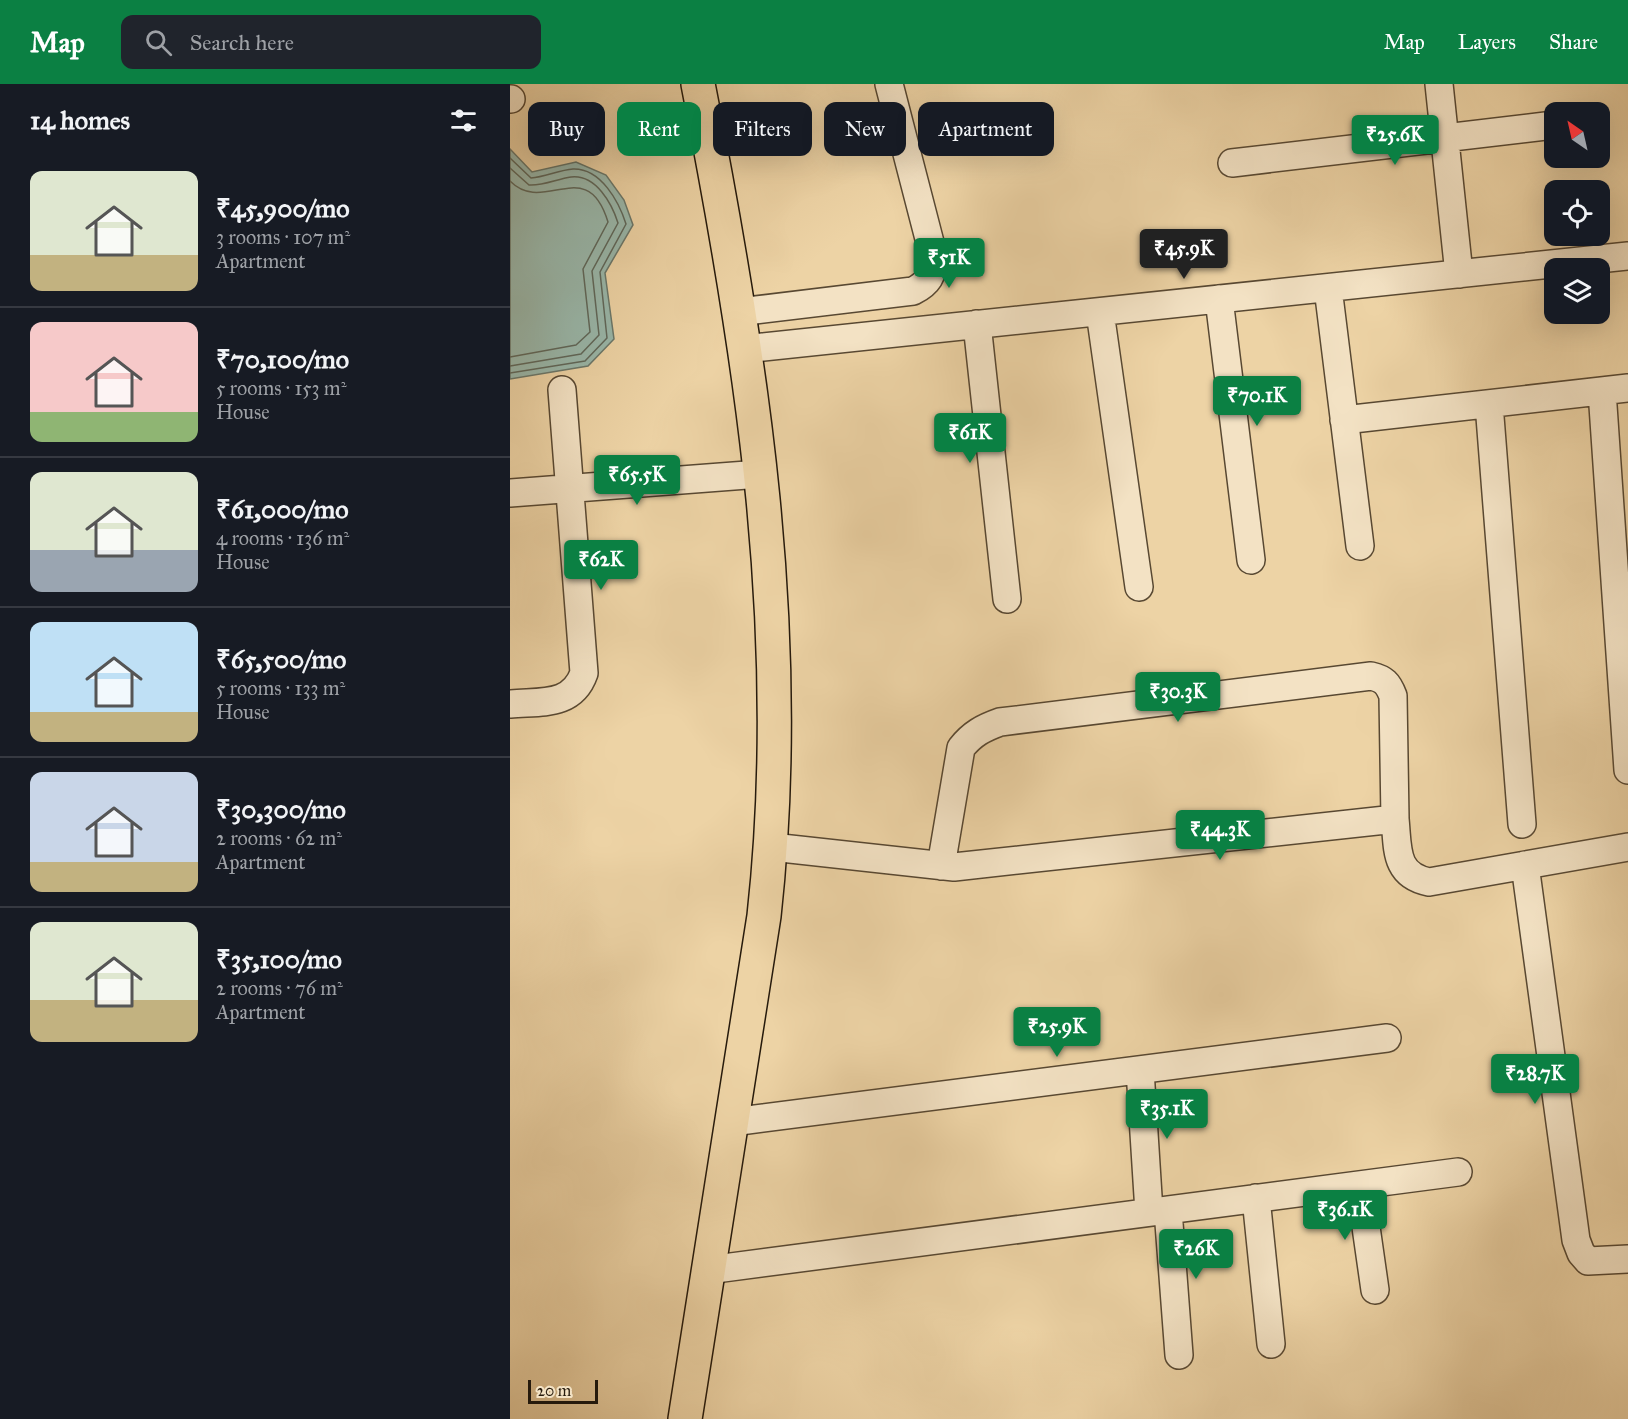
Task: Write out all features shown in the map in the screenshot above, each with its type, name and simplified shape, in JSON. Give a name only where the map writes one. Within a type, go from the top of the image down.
[{"type":"main road","points":[[685,1419],[763,926],[772,847],[776,726],[769,558],[760,474],[724,217],[698,84]]},
{"type":"street","points":[[739,312],[913,291],[925,285],[932,275],[933,258],[888,84]]},
{"type":"street","points":[[1439,84],[1459,274]]},
{"type":"street","points":[[1232,163],[1544,125]]},
{"type":"street","points":[[744,349],[1628,256]]},
{"type":"street","points":[[1328,288],[1360,546]]},
{"type":"street","points":[[1219,299],[1251,560]]},
{"type":"street","points":[[1100,312],[1139,587]]},
{"type":"street","points":[[977,324],[1007,599]]},
{"type":"street","points":[[1344,420],[1615,389],[1628,770]]},
{"type":"street","points":[[510,704],[556,700],[570,696],[579,687],[584,673],[562,390]]},
{"type":"street","points":[[1489,404],[1522,824]]},
{"type":"street","points":[[510,493],[760,474]]},
{"type":"street","points":[[941,866],[961,748],[969,738],[983,728],[1000,722],[1371,676],[1388,684],[1393,696],[1395,819],[1399,856],[1404,868],[1414,879],[1429,882],[1628,847]]},
{"type":"street","points":[[772,847],[954,867],[1395,819]]},
{"type":"street","points":[[1525,865],[1576,1240],[1581,1253],[1588,1262],[1628,1258]]},
{"type":"street","points":[[732,1122],[1387,1038]]},
{"type":"street","points":[[1140,1070],[1179,1355]]},
{"type":"street","points":[[708,1270],[1458,1172]]},
{"type":"street","points":[[1360,1185],[1375,1290]]},
{"type":"street","points":[[1256,1198],[1271,1344]]},
{"type":"water","points":[[510,149],[532,172],[576,162],[606,175],[624,200],[633,225],[605,273],[614,339],[588,366],[510,379]]}]
